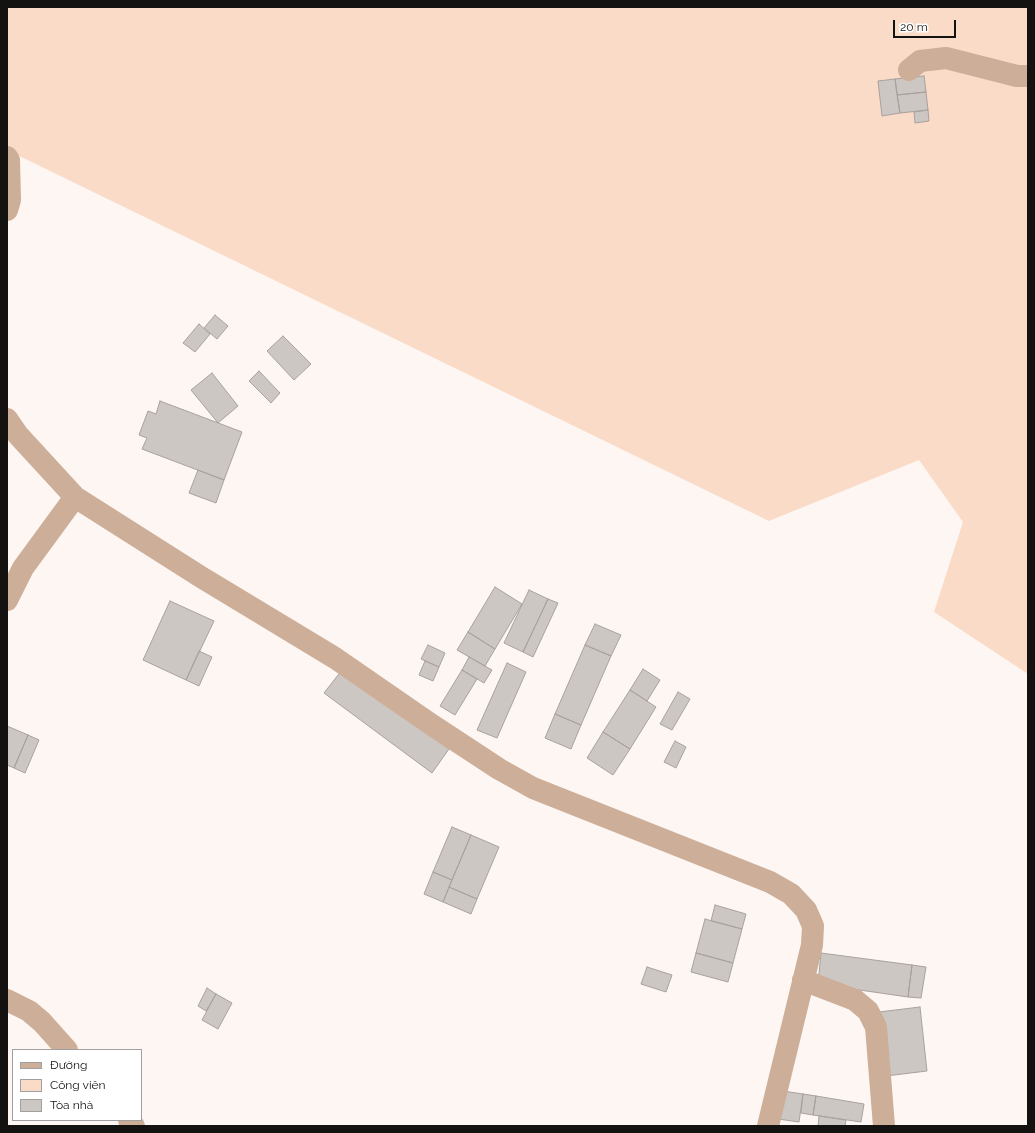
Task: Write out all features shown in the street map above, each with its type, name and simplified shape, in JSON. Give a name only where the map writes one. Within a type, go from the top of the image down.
[{"type":"street","points":[[909,70],[920,61],[946,58],[1017,76],[1028,76]]},
{"type":"street","points":[[7,157],[9,160],[10,200],[7,210]]},
{"type":"street","points":[[7,419],[18,435],[75,497],[201,577],[335,658],[452,738],[515,778],[533,788],[569,803],[770,882],[791,894],[806,910],[813,926],[812,945],[768,1126]]},
{"type":"street","points":[[7,600],[23,568],[75,497]]},
{"type":"street","points":[[803,980],[855,1000],[868,1011],[876,1027],[884,1126]]},
{"type":"street","points":[[7,1000],[29,1011],[42,1022],[66,1049]]},
{"type":"green space","points":[[7,7],[1028,7],[1028,674],[934,612],[963,522],[919,460],[769,521],[7,150]]},
{"type":"building","points":[[924,76],[926,92],[897,95],[895,79]]},
{"type":"building","points":[[895,79],[900,113],[882,116],[878,81]]},
{"type":"building","points":[[926,92],[928,110],[900,113],[897,95]]},
{"type":"building","points":[[928,110],[929,121],[915,123],[914,112]]},
{"type":"building","points":[[215,315],[228,326],[217,339],[204,328]]},
{"type":"building","points":[[199,324],[210,334],[195,352],[183,343]]},
{"type":"building","points":[[283,336],[311,364],[294,380],[267,351]]},
{"type":"building","points":[[259,371],[280,393],[271,403],[249,381]]},
{"type":"building","points":[[212,373],[238,406],[218,423],[191,390]]},
{"type":"building","points":[[160,401],[242,432],[224,480],[142,449],[147,438],[139,435],[148,411],[156,414]]},
{"type":"building","points":[[198,470],[224,480],[216,503],[189,493]]},
{"type":"building","points":[[495,587],[522,604],[495,649],[468,632]]},
{"type":"building","points":[[529,590],[548,599],[523,652],[504,643]]},
{"type":"building","points":[[548,599],[558,603],[533,657],[523,652]]},
{"type":"building","points":[[170,601],[214,621],[186,680],[143,660]]},
{"type":"building","points":[[595,624],[621,635],[611,656],[585,645]]},
{"type":"building","points":[[468,632],[495,649],[485,666],[457,650]]},
{"type":"building","points":[[428,645],[445,653],[439,667],[421,659]]},
{"type":"building","points":[[585,645],[611,656],[581,725],[555,714]]},
{"type":"building","points":[[199,651],[212,657],[199,686],[186,680]]},
{"type":"building","points":[[469,657],[492,670],[484,683],[462,670]]},
{"type":"building","points":[[425,661],[439,667],[433,681],[419,675]]},
{"type":"building","points":[[507,663],[526,672],[497,738],[477,730]]},
{"type":"building","points":[[643,669],[660,680],[647,701],[630,690]]},
{"type":"building","points":[[342,670],[449,749],[432,773],[324,693]]},
{"type":"building","points":[[462,670],[477,679],[455,715],[440,706]]},
{"type":"building","points":[[630,690],[656,707],[630,749],[603,732]]},
{"type":"building","points":[[678,692],[690,699],[672,730],[660,724]]},
{"type":"building","points":[[555,714],[581,725],[571,749],[545,738]]},
{"type":"building","points":[[7,726],[28,735],[14,768],[7,765]]},
{"type":"building","points":[[603,732],[630,749],[613,775],[587,758]]},
{"type":"building","points":[[28,735],[39,740],[25,773],[14,768]]},
{"type":"building","points":[[675,741],[686,747],[676,768],[664,762]]},
{"type":"building","points":[[452,827],[471,835],[452,880],[433,872]]},
{"type":"building","points":[[471,835],[499,847],[477,899],[449,887]]},
{"type":"building","points":[[433,872],[452,880],[443,902],[424,894]]},
{"type":"building","points":[[449,887],[477,899],[471,914],[443,902]]},
{"type":"building","points":[[715,905],[746,914],[742,929],[711,921]]},
{"type":"building","points":[[705,919],[742,929],[733,963],[696,953]]},
{"type":"building","points":[[696,953],[733,963],[728,982],[691,972]]},
{"type":"building","points":[[821,953],[912,965],[908,997],[818,984]]},
{"type":"building","points":[[912,965],[926,967],[921,998],[908,997]]},
{"type":"building","points":[[647,967],[672,975],[666,992],[641,984]]},
{"type":"building","points":[[207,988],[216,994],[206,1011],[198,1006]]},
{"type":"building","points":[[216,994],[232,1003],[218,1029],[202,1020]]},
{"type":"building","points":[[920,1007],[927,1071],[886,1076],[879,1012]]},
{"type":"building","points":[[783,1091],[803,1094],[799,1122],[778,1119]]},
{"type":"building","points":[[803,1094],[816,1096],[813,1115],[801,1113]]},
{"type":"building","points":[[816,1096],[864,1104],[861,1122],[813,1115]]},
{"type":"building","points":[[819,1116],[846,1120],[845,1126],[818,1126]]}]
